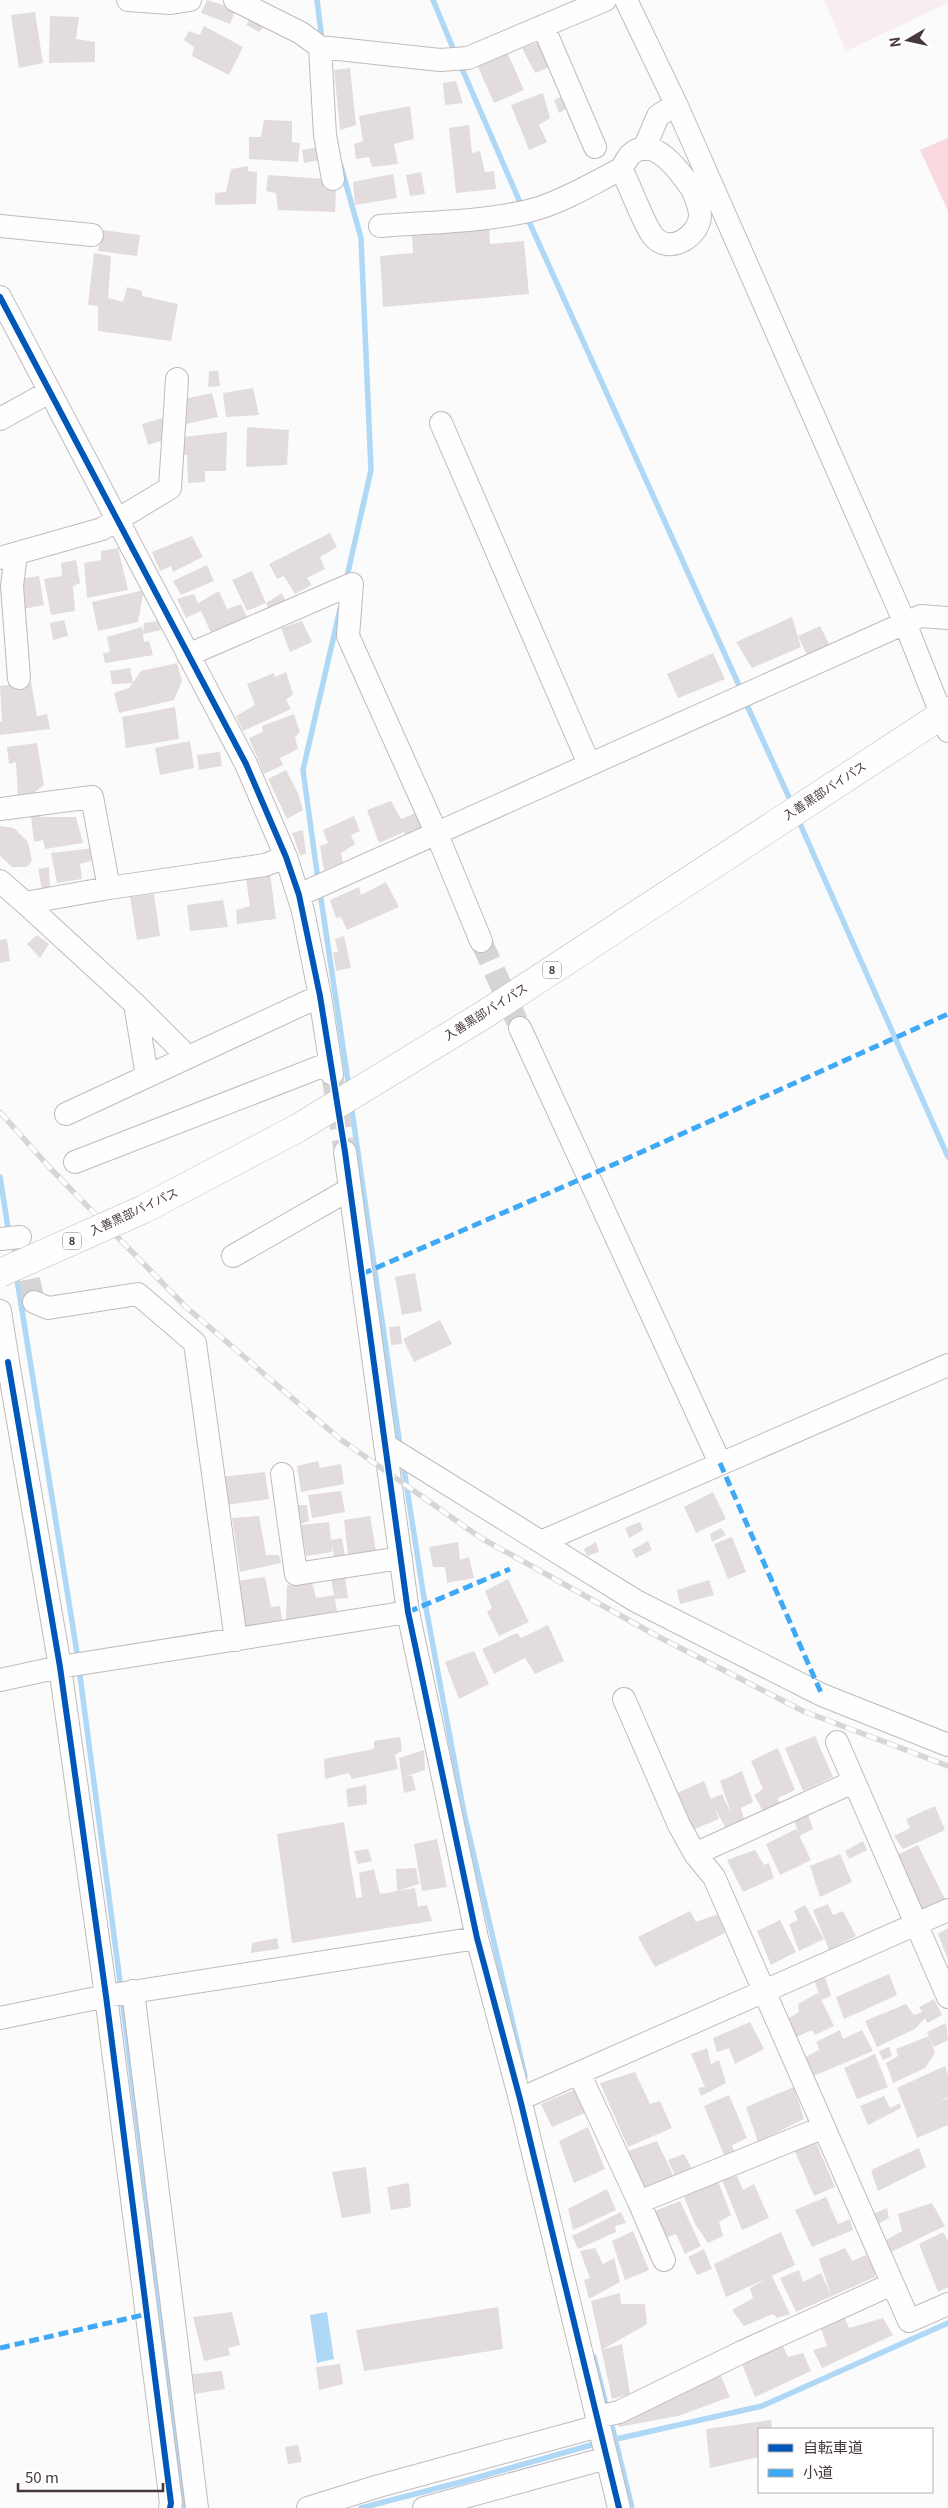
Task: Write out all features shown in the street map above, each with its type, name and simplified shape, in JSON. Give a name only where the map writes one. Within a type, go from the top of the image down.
[{"type":"highway","name":"入善黒部バイパス","points":[[0,1273],[144,1209],[298,1128],[485,1014],[946,719]]},
{"type":"street","points":[[128,0],[189,1]]},
{"type":"street","points":[[235,0],[301,33],[320,47],[440,60],[468,58],[605,0]]},
{"type":"street","points":[[626,0],[676,104],[701,185],[905,623],[946,719]]},
{"type":"street","points":[[543,26],[595,147]]},
{"type":"street","points":[[320,47],[325,135],[334,179]]},
{"type":"street","points":[[644,149],[658,116],[676,104]]},
{"type":"street","points":[[380,226],[505,215],[538,208],[557,202],[622,169],[631,154],[644,149],[660,152],[678,170],[701,185]]},
{"type":"street","points":[[622,169],[654,237],[669,244],[687,240],[698,228],[701,185]]},
{"type":"street","points":[[0,226],[92,236]]},
{"type":"street","points":[[0,298],[246,764],[286,857],[299,895],[320,996],[331,1069],[75,1162]]},
{"type":"street","points":[[19,678],[8,556],[102,529],[170,488],[177,379]]},
{"type":"street","points":[[0,419],[49,392]]},
{"type":"street","points":[[441,423],[589,764]]},
{"type":"street","points":[[188,655],[352,584],[348,636],[436,832],[481,941]]},
{"type":"street","points":[[299,895],[920,616],[948,618]]},
{"type":"street","points":[[0,809],[92,797],[109,888]]},
{"type":"street","points":[[25,903],[109,888],[265,865],[286,857]]},
{"type":"street","points":[[0,881],[135,1004],[188,1057]]},
{"type":"street","points":[[66,1114],[320,996]]},
{"type":"street","points":[[135,1004],[147,1076]]},
{"type":"street","points":[[520,1028],[720,1463]]},
{"type":"street","points":[[346,1152],[408,1612],[477,1938],[520,2099],[619,2508]]},
{"type":"street","points":[[234,1256],[350,1189]]},
{"type":"street","points":[[34,1302],[48,1308],[138,1294],[195,1343],[236,1640]]},
{"type":"street","points":[[0,1311],[4,1363],[60,1666],[106,1996],[171,2503],[170,2508]]},
{"type":"street","points":[[543,1541],[948,1365]]},
{"type":"street","points":[[385,1445],[543,1541],[636,1601],[804,1686],[948,1745]]},
{"type":"street","points":[[282,1474],[296,1574],[401,1558]]},
{"type":"street","points":[[0,1680],[60,1666],[408,1612]]},
{"type":"street","points":[[624,1700],[679,1825],[695,1854],[714,1877],[909,2321],[948,2304]]},
{"type":"street","points":[[837,1742],[915,1925],[948,1997]]},
{"type":"street","points":[[695,1854],[853,1782]]},
{"type":"street","points":[[520,2099],[948,1910]]},
{"type":"street","points":[[0,2018],[133,1991],[477,1938]]},
{"type":"street","points":[[133,1991],[197,2508]]},
{"type":"street","points":[[579,2073],[664,2260]]},
{"type":"street","points":[[639,2202],[824,2127]]},
{"type":"street","points":[[308,2508],[598,2421],[742,2352],[892,2284]]},
{"type":"street","points":[[424,2508],[607,2458]]},
{"type":"shaded area","points":[[824,0],[948,0],[948,3],[846,51]]},
{"type":"shaded area","points":[[948,138],[948,211],[920,150]]},
{"type":"water","points":[[327,2312],[334,2359],[317,2363],[310,2315]]},
{"type":"building","points":[[207,0],[236,9],[230,24],[201,13]]},
{"type":"building","points":[[35,12],[43,63],[19,68],[11,15]]},
{"type":"building","points":[[252,15],[265,25],[259,32],[246,25]]},
{"type":"building","points":[[50,16],[79,17],[76,39],[95,42],[95,62],[49,63]]},
{"type":"building","points":[[204,26],[243,47],[229,75],[192,56],[194,47],[184,40],[189,31],[200,35]]},
{"type":"building","points":[[541,41],[552,66],[535,73],[522,48]]},
{"type":"building","points":[[507,52],[524,90],[494,103],[477,65]]},
{"type":"building","points":[[350,68],[356,125],[340,130],[334,70]]},
{"type":"building","points":[[456,81],[463,103],[445,105],[443,83]]},
{"type":"building","points":[[543,93],[550,118],[539,125],[547,142],[529,150],[511,105]]},
{"type":"building","points":[[565,95],[571,106],[559,113],[554,100]]},
{"type":"building","points":[[410,106],[414,139],[394,144],[398,164],[372,167],[369,157],[356,159],[354,144],[363,141],[359,116]]},
{"type":"building","points":[[264,120],[292,121],[292,142],[300,143],[298,162],[249,159],[249,137],[261,137]]},
{"type":"building","points":[[469,125],[472,153],[480,151],[485,172],[494,171],[496,189],[456,193],[449,128]]},
{"type":"building","points":[[318,147],[320,160],[304,163],[302,150]]},
{"type":"building","points":[[248,166],[248,171],[257,172],[256,204],[215,205],[215,193],[226,192],[231,169]]},
{"type":"building","points":[[421,172],[425,194],[410,196],[406,175]]},
{"type":"building","points":[[393,174],[397,198],[355,205],[353,182]]},
{"type":"building","points":[[268,175],[325,179],[324,189],[336,190],[335,212],[278,210],[276,193],[266,191]]},
{"type":"building","points":[[489,225],[490,244],[524,241],[529,294],[383,307],[380,256],[413,253],[412,236]]},
{"type":"building","points":[[103,230],[140,235],[137,256],[98,251]]},
{"type":"building","points":[[94,253],[111,256],[108,298],[123,302],[127,287],[142,291],[142,296],[178,304],[171,341],[98,331],[98,306],[88,305]]},
{"type":"building","points":[[209,371],[218,371],[220,386],[208,387]]},
{"type":"building","points":[[253,388],[259,415],[226,417],[223,393]]},
{"type":"building","points":[[212,393],[218,417],[186,424],[184,399]]},
{"type":"building","points":[[162,418],[167,439],[148,445],[142,424]]},
{"type":"building","points":[[247,427],[289,430],[287,465],[246,467]]},
{"type":"building","points":[[227,432],[226,471],[205,471],[205,482],[188,483],[187,455],[183,455],[183,437]]},
{"type":"building","points":[[330,533],[337,547],[320,557],[325,569],[307,578],[312,585],[295,594],[284,576],[277,579],[269,564]]},
{"type":"building","points":[[192,536],[203,557],[173,572],[171,566],[160,571],[152,552]]},
{"type":"building","points":[[118,548],[128,590],[87,598],[84,563],[101,560],[101,551]]},
{"type":"building","points":[[76,560],[80,583],[73,586],[75,611],[51,615],[44,579],[62,576],[61,563]]},
{"type":"building","points":[[207,565],[214,581],[181,595],[173,581]]},
{"type":"building","points":[[252,571],[266,603],[247,611],[232,580]]},
{"type":"building","points":[[39,576],[44,605],[23,609],[19,579]]},
{"type":"building","points":[[144,590],[138,622],[98,631],[92,602]]},
{"type":"building","points":[[219,591],[227,609],[241,604],[248,619],[212,635],[201,611],[186,618],[177,599],[194,594],[198,603]]},
{"type":"building","points":[[282,593],[287,603],[270,613],[266,603]]},
{"type":"building","points":[[792,617],[801,647],[752,668],[736,642]]},
{"type":"building","points":[[64,620],[68,636],[53,640],[50,623]]},
{"type":"building","points":[[158,621],[161,630],[143,634],[144,623]]},
{"type":"building","points":[[302,621],[312,642],[290,652],[281,628]]},
{"type":"building","points":[[820,626],[830,646],[807,655],[798,636]]},
{"type":"building","points":[[142,627],[144,642],[149,641],[153,655],[105,663],[103,653],[110,652],[107,637]]},
{"type":"building","points":[[713,653],[725,679],[678,698],[667,674]]},
{"type":"building","points":[[177,663],[182,681],[174,700],[119,713],[114,693],[129,688],[141,671]]},
{"type":"building","points":[[130,668],[133,683],[112,684],[110,671]]},
{"type":"building","points":[[286,672],[293,694],[286,700],[291,709],[243,731],[236,716],[255,705],[247,684],[274,673],[275,677]]},
{"type":"building","points":[[31,682],[37,716],[47,714],[50,729],[0,735],[0,722],[2,721],[0,686]]},
{"type":"building","points":[[175,707],[179,739],[126,748],[122,717]]},
{"type":"building","points":[[294,714],[300,732],[295,737],[298,749],[280,758],[283,765],[264,774],[249,738],[263,732],[262,726]]},
{"type":"building","points":[[190,741],[194,768],[160,775],[155,748]]},
{"type":"building","points":[[37,743],[44,785],[31,795],[18,798],[16,762],[9,764],[7,747]]},
{"type":"building","points":[[220,752],[222,766],[199,770],[197,755]]},
{"type":"building","points":[[286,770],[298,793],[303,810],[287,819],[268,779]]},
{"type":"building","points":[[391,801],[401,819],[416,813],[422,827],[406,836],[404,832],[379,843],[367,810]]},
{"type":"building","points":[[37,813],[41,817],[76,817],[83,843],[45,849],[43,840],[34,842],[31,816]]},
{"type":"building","points":[[354,816],[360,831],[351,835],[355,844],[341,853],[343,862],[324,870],[320,846],[328,843],[323,830]]},
{"type":"building","points":[[0,826],[14,828],[28,842],[32,861],[27,867],[12,867],[0,856]]},
{"type":"building","points":[[303,830],[306,854],[300,855],[292,833]]},
{"type":"building","points":[[94,848],[97,859],[80,864],[82,879],[57,883],[51,853]]},
{"type":"building","points":[[49,867],[50,888],[42,890],[38,869]]},
{"type":"building","points":[[270,874],[276,919],[237,924],[236,910],[250,906],[246,879]]},
{"type":"building","points":[[386,882],[399,907],[347,930],[341,917],[336,918],[330,900],[359,887],[361,895]]},
{"type":"building","points":[[154,894],[160,936],[137,940],[130,897]]},
{"type":"building","points":[[223,900],[228,927],[190,931],[187,905]]},
{"type":"building","points":[[37,935],[49,944],[40,958],[27,944]]},
{"type":"building","points":[[344,936],[351,968],[336,971],[333,952],[338,952],[335,939]]},
{"type":"building","points":[[7,939],[10,961],[0,963],[0,940]]},
{"type":"building","points":[[415,1273],[422,1311],[402,1315],[395,1277]]},
{"type":"building","points":[[440,1320],[452,1344],[414,1362],[403,1339]]},
{"type":"building","points":[[400,1326],[402,1344],[391,1345],[389,1327]]},
{"type":"building","points":[[318,1461],[320,1468],[341,1464],[344,1484],[301,1492],[297,1466]]},
{"type":"building","points":[[265,1472],[269,1499],[227,1505],[221,1477]]},
{"type":"building","points":[[341,1491],[345,1512],[312,1518],[308,1495]]},
{"type":"building","points":[[713,1492],[726,1519],[696,1533],[684,1507]]},
{"type":"building","points":[[294,1505],[307,1505],[309,1521],[298,1525]]},
{"type":"building","points":[[259,1516],[266,1555],[279,1555],[281,1563],[240,1572],[232,1518]]},
{"type":"building","points":[[370,1516],[376,1551],[348,1554],[344,1520]]},
{"type":"building","points":[[329,1522],[331,1540],[342,1538],[345,1556],[334,1558],[332,1545],[332,1552],[306,1556],[301,1525]]},
{"type":"building","points":[[640,1522],[643,1530],[629,1538],[625,1528]]},
{"type":"building","points":[[721,1528],[726,1535],[712,1542],[710,1534]]},
{"type":"building","points":[[732,1537],[746,1572],[728,1579],[714,1544]]},
{"type":"building","points":[[648,1541],[652,1550],[636,1558],[632,1550]]},
{"type":"building","points":[[458,1542],[460,1560],[469,1557],[474,1578],[447,1583],[445,1567],[433,1567],[429,1547]]},
{"type":"building","points":[[596,1542],[599,1552],[587,1556],[584,1549]]},
{"type":"building","points":[[265,1577],[271,1607],[280,1606],[282,1620],[242,1627],[236,1581]]},
{"type":"building","points":[[345,1577],[348,1598],[335,1599],[337,1611],[286,1620],[287,1585],[312,1582],[316,1598],[334,1595],[331,1579]]},
{"type":"building","points":[[508,1579],[529,1622],[499,1636],[487,1612],[492,1608],[485,1591]]},
{"type":"building","points":[[709,1580],[714,1595],[680,1604],[677,1590]]},
{"type":"building","points":[[548,1625],[564,1661],[535,1674],[525,1658],[494,1674],[482,1649],[517,1633],[521,1638]]},
{"type":"building","points":[[474,1651],[489,1684],[459,1699],[445,1662]]},
{"type":"building","points":[[815,1736],[833,1777],[803,1791],[785,1748]]},
{"type":"building","points":[[400,1737],[402,1751],[395,1755],[398,1769],[352,1779],[349,1773],[325,1779],[324,1759],[374,1749],[374,1741]]},
{"type":"building","points":[[778,1748],[795,1790],[778,1798],[779,1803],[763,1811],[754,1795],[763,1789],[751,1761]]},
{"type":"building","points":[[424,1750],[425,1770],[403,1777],[412,1775],[416,1790],[404,1793],[399,1758]]},
{"type":"building","points":[[742,1771],[753,1802],[741,1808],[744,1819],[725,1827],[715,1808],[719,1819],[692,1830],[675,1794],[704,1781],[711,1799],[722,1794],[732,1815],[720,1781]]},
{"type":"building","points":[[366,1785],[367,1804],[348,1807],[346,1789]]},
{"type":"building","points":[[935,1806],[945,1830],[903,1849],[894,1836],[910,1828],[906,1819]]},
{"type":"building","points":[[807,1812],[813,1829],[799,1836],[794,1819]]},
{"type":"building","points":[[344,1822],[356,1898],[362,1897],[359,1873],[374,1869],[380,1894],[415,1888],[418,1907],[427,1905],[432,1921],[292,1943],[277,1834]]},
{"type":"building","points":[[796,1829],[811,1860],[780,1875],[766,1844]]},
{"type":"building","points":[[437,1839],[447,1887],[422,1891],[414,1844]]},
{"type":"building","points":[[863,1841],[867,1850],[849,1859],[845,1851]]},
{"type":"building","points":[[918,1845],[945,1899],[922,1910],[897,1855]]},
{"type":"building","points":[[368,1849],[372,1861],[358,1864],[354,1851]]},
{"type":"building","points":[[755,1850],[764,1865],[769,1863],[774,1878],[743,1892],[727,1860]]},
{"type":"building","points":[[840,1854],[852,1882],[820,1897],[810,1866]]},
{"type":"building","points":[[416,1868],[419,1884],[397,1891],[396,1869]]},
{"type":"building","points":[[828,1904],[833,1915],[843,1911],[856,1936],[829,1950],[813,1910]]},
{"type":"building","points":[[805,1905],[824,1939],[799,1951],[789,1924],[798,1920],[794,1911]]},
{"type":"building","points":[[690,1911],[696,1922],[718,1914],[725,1933],[655,1967],[638,1937]]},
{"type":"building","points":[[780,1920],[796,1952],[771,1965],[757,1931]]},
{"type":"building","points":[[948,1928],[948,1960],[938,1934]]},
{"type":"building","points":[[277,1938],[279,1949],[251,1953],[252,1943]]},
{"type":"building","points":[[889,1974],[897,1995],[844,2019],[836,1997]]},
{"type":"building","points":[[825,1977],[831,1996],[821,2000],[815,1982]]},
{"type":"building","points":[[818,1993],[834,2026],[815,2035],[812,2030],[794,2038],[785,2020],[799,2012],[798,2004]]},
{"type":"building","points":[[934,1999],[942,2015],[927,2023],[925,2018],[915,2029],[877,2047],[865,2021],[906,2004],[914,2015],[922,2012],[919,2007]]},
{"type":"building","points":[[750,2022],[764,2049],[735,2064],[729,2048],[717,2052],[713,2038]]},
{"type":"building","points":[[946,2023],[948,2040],[934,2047],[927,2032]]},
{"type":"building","points":[[840,2030],[843,2039],[862,2030],[873,2051],[811,2077],[803,2058],[819,2050],[823,2058],[816,2042]]},
{"type":"building","points":[[929,2036],[935,2053],[925,2068],[893,2083],[886,2063],[898,2056],[896,2049]]},
{"type":"building","points":[[889,2047],[892,2056],[883,2060],[879,2051]]},
{"type":"building","points":[[707,2048],[711,2064],[719,2060],[726,2083],[701,2096],[698,2088],[705,2087],[691,2054]]},
{"type":"building","points":[[875,2054],[888,2087],[857,2099],[844,2068]]},
{"type":"building","points":[[945,2066],[948,2076],[948,2097],[937,2103],[948,2098],[948,2125],[917,2138],[897,2088]]},
{"type":"building","points":[[635,2072],[650,2104],[660,2101],[672,2128],[628,2147],[600,2083]]},
{"type":"building","points":[[794,2087],[804,2119],[758,2142],[746,2107]]},
{"type":"building","points":[[574,2090],[585,2113],[552,2127],[541,2104]]},
{"type":"building","points":[[729,2095],[747,2138],[732,2145],[734,2151],[724,2155],[704,2106]]},
{"type":"building","points":[[884,2096],[890,2108],[900,2103],[901,2108],[868,2125],[860,2106]]},
{"type":"building","points":[[588,2127],[605,2169],[574,2183],[559,2141]]},
{"type":"building","points":[[815,2140],[835,2187],[814,2196],[794,2149]]},
{"type":"building","points":[[657,2141],[674,2177],[645,2189],[628,2151]]},
{"type":"building","points":[[919,2148],[926,2167],[878,2191],[871,2170]]},
{"type":"building","points":[[684,2154],[692,2169],[676,2178],[668,2160]]},
{"type":"building","points":[[366,2167],[371,2213],[342,2218],[332,2172]]},
{"type":"building","points":[[737,2176],[743,2190],[754,2184],[769,2218],[742,2230],[722,2180]]},
{"type":"building","points":[[718,2181],[731,2215],[719,2222],[723,2236],[708,2243],[695,2224],[684,2197]]},
{"type":"building","points":[[409,2183],[411,2207],[391,2210],[387,2187]]},
{"type":"building","points":[[607,2189],[616,2210],[573,2230],[568,2209]]},
{"type":"building","points":[[826,2197],[838,2224],[850,2219],[853,2230],[812,2247],[795,2210]]},
{"type":"building","points":[[680,2201],[701,2246],[685,2254],[676,2234],[666,2238],[655,2211]]},
{"type":"building","points":[[932,2203],[945,2226],[891,2252],[886,2240],[902,2231],[898,2214]]},
{"type":"building","points":[[887,2208],[889,2218],[876,2225],[873,2214]]},
{"type":"building","points":[[621,2212],[626,2223],[615,2226],[616,2232],[578,2249],[572,2236]]},
{"type":"building","points":[[633,2231],[649,2270],[625,2280],[612,2241]]},
{"type":"building","points":[[781,2232],[795,2265],[772,2276],[790,2314],[777,2318],[773,2314],[744,2326],[732,2310],[753,2298],[750,2288],[768,2278],[726,2297],[714,2264]]},
{"type":"building","points":[[943,2232],[948,2241],[948,2287],[938,2292],[919,2244]]},
{"type":"building","points":[[595,2248],[603,2264],[614,2258],[620,2282],[589,2299],[584,2280],[590,2278],[580,2251]]},
{"type":"building","points":[[845,2248],[852,2261],[866,2255],[875,2268],[875,2277],[796,2312],[780,2278],[799,2270],[803,2282],[821,2273],[831,2295],[819,2259]]},
{"type":"building","points":[[704,2249],[712,2269],[697,2275],[688,2257]]},
{"type":"building","points":[[620,2293],[621,2304],[645,2304],[647,2324],[602,2350],[622,2344],[630,2394],[612,2399],[591,2301]]},
{"type":"building","points":[[498,2307],[503,2349],[364,2371],[356,2330]]},
{"type":"building","points":[[232,2312],[240,2345],[228,2348],[230,2355],[204,2361],[193,2317]]},
{"type":"building","points":[[843,2314],[849,2328],[883,2318],[893,2335],[822,2368],[813,2350],[827,2346],[820,2325]]},
{"type":"building","points":[[782,2344],[788,2357],[803,2353],[811,2371],[755,2397],[742,2364]]},
{"type":"building","points":[[340,2364],[343,2384],[319,2390],[316,2367]]},
{"type":"building","points":[[222,2371],[225,2389],[195,2394],[193,2374]]},
{"type":"building","points":[[720,2374],[730,2397],[678,2416],[618,2427],[617,2418]]},
{"type":"building","points":[[771,2420],[772,2428],[758,2428],[758,2457],[710,2468],[706,2429]]},
{"type":"building","points":[[298,2445],[302,2462],[288,2464],[285,2447]]},
{"type":"waterway","points":[[317,0],[322,40]]},
{"type":"waterway","points":[[433,0],[455,53]]},
{"type":"waterway","points":[[460,64],[522,207]]},
{"type":"waterway","points":[[341,166],[361,238],[371,470],[346,581]]},
{"type":"waterway","points":[[526,215],[742,692]]},
{"type":"waterway","points":[[318,880],[303,770],[340,609]]},
{"type":"waterway","points":[[745,701],[792,804]]},
{"type":"waterway","points":[[797,817],[948,1157]]},
{"type":"waterway","points":[[320,892],[349,1088]]},
{"type":"waterway","points":[[351,1104],[400,1446]]},
{"type":"waterway","points":[[0,1177],[9,1234]]},
{"type":"waterway","points":[[16,1273],[78,1659]]},
{"type":"waterway","points":[[403,1463],[423,1592],[464,1813],[525,2076]]},
{"type":"waterway","points":[[79,1668],[121,1989]]},
{"type":"waterway","points":[[122,1998],[185,2508]]},
{"type":"waterway","points":[[612,2440],[762,2406],[948,2323]]},
{"type":"waterway","points":[[594,2357],[607,2409]]},
{"type":"waterway","points":[[610,2418],[632,2508]]},
{"type":"waterway","points":[[361,2508],[598,2443]]},
{"type":"tunnel","points":[[481,941],[520,1028]]},
{"type":"tunnel","points":[[332,1074],[345,1152]]},
{"type":"tunnel","points":[[22,1247],[34,1302]]},
{"type":"railway","points":[[0,1112],[50,1168],[186,1307],[340,1439],[481,1538],[659,1637],[803,1711],[948,1766]]},
{"type":"marked path","points":[[362,1274],[588,1176],[948,1014]]},
{"type":"marked path","points":[[720,1463],[822,1695]]},
{"type":"marked path","points":[[408,1612],[510,1569]]},
{"type":"marked path","points":[[0,2348],[147,2314]]},
{"type":"cycle path","points":[[0,297],[246,764],[286,857],[299,895],[320,996],[345,1152],[408,1612],[477,1938],[520,2099],[619,2508]]},
{"type":"cycle path","points":[[8,1362],[60,1667],[106,1996],[171,2503],[170,2508]]}]
